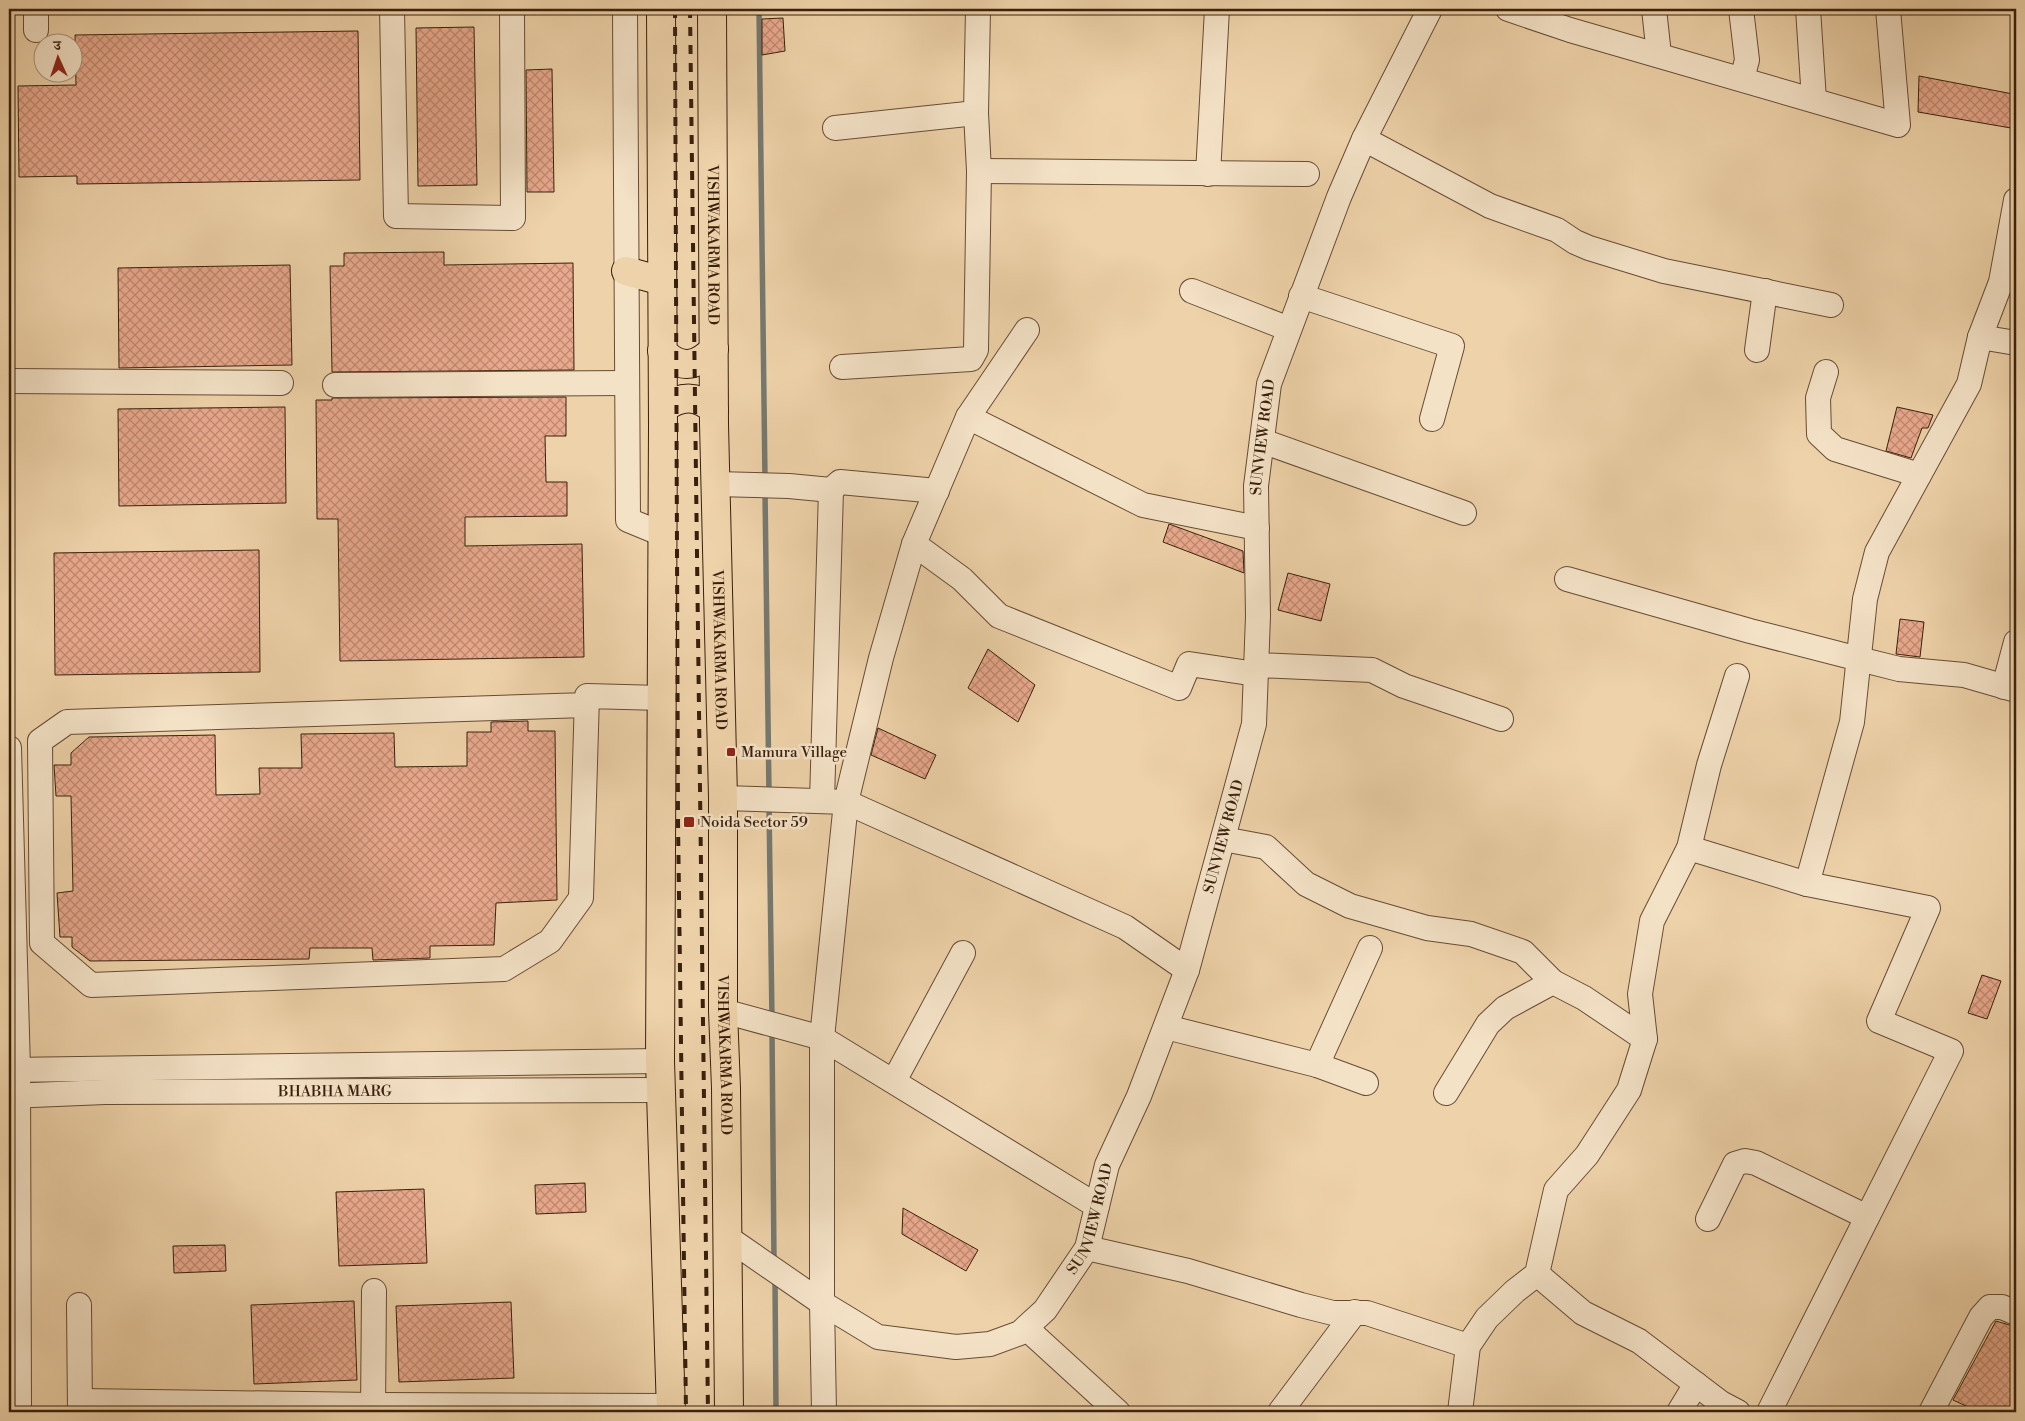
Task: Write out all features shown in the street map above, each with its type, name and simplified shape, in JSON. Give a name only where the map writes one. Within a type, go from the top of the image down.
[{"type":"main road","points":[[660,9],[663,409],[660,1090],[671,1409]]},
{"type":"main road","name":"VISHWAKARMA ROAD","points":[[712,9],[714,410],[723,798],[723,1011],[726,1088],[729,1412]]},
{"type":"main road","points":[[626,271],[662,281]]},
{"type":"main road","points":[[662,351],[672,361],[689,364],[704,360],[714,349]]},
{"type":"main road","points":[[663,409],[674,402],[687,398],[704,401],[714,410]]},
{"type":"street","points":[[392,9],[396,216],[513,218],[512,9]]},
{"type":"street","points":[[626,9],[628,520],[662,534]]},
{"type":"street","points":[[842,367],[971,359],[974,356],[976,350],[979,171],[976,113],[978,9]]},
{"type":"street","points":[[1208,174],[1217,9]]},
{"type":"street","name":"SUNVIEW ROAD","points":[[728,1238],[822,1303],[878,1337],[956,1347],[990,1344],[1020,1333],[1044,1310],[1087,1248],[1107,1165],[1139,1096],[1188,970],[1254,724],[1256,669],[1256,486],[1269,384],[1338,197],[1364,139],[1430,9]]},
{"type":"street","points":[[1508,9],[1570,19],[1659,55],[1898,125],[1888,9]]},
{"type":"street","points":[[1654,9],[1659,55]]},
{"type":"street","points":[[1740,9],[1747,60],[1742,79]]},
{"type":"street","points":[[1808,9],[1814,100]]},
{"type":"street","points":[[835,128],[976,113]]},
{"type":"street","points":[[1364,139],[1490,206],[1557,230],[1575,242],[1589,248],[1664,271],[1832,305]]},
{"type":"street","points":[[979,171],[1308,174]]},
{"type":"street","points":[[1807,884],[1852,722],[1865,599],[1877,552],[1969,384],[1980,337],[2001,282],[2016,200]]},
{"type":"street","points":[[1192,291],[1289,329]]},
{"type":"street","points":[[1757,350],[1765,292]]},
{"type":"street","points":[[1301,296],[1452,346],[1432,419]]},
{"type":"street","points":[[824,1412],[822,1038],[846,802],[881,658],[914,544],[968,417],[1027,330]]},
{"type":"street","points":[[1980,337],[2016,343]]},
{"type":"street","points":[[1826,372],[1818,398],[1819,434],[1834,449],[1919,475]]},
{"type":"street","points":[[9,381],[281,383]]},
{"type":"street","points":[[335,385],[627,383]]},
{"type":"street","points":[[968,417],[1143,505],[1257,528]]},
{"type":"street","points":[[1262,441],[1464,512]]},
{"type":"street","points":[[822,801],[831,490],[840,482],[937,491]]},
{"type":"street","points":[[716,484],[789,486],[831,490]]},
{"type":"street","points":[[914,544],[962,579],[999,616],[1180,688],[1189,664],[1256,669],[1372,670],[1404,686],[1500,719]]},
{"type":"street","points":[[1567,579],[1750,632],[1899,669],[1964,675],[2010,689],[2016,642]]},
{"type":"street","points":[[1460,1412],[1468,1346],[1487,1318],[1515,1291],[1537,1274],[1556,1190],[1586,1155],[1629,1090],[1645,1038],[1640,994],[1652,921],[1689,848],[1709,765],[1738,676]]},
{"type":"street","points":[[586,705],[67,722],[40,740],[42,942],[91,985],[504,969],[550,941],[581,898],[587,696],[662,698]]},
{"type":"street","points":[[9,748],[19,1412]]},
{"type":"street","points":[[723,798],[846,802],[1125,927],[1188,970]]},
{"type":"street","points":[[1223,839],[1266,847],[1306,884],[1350,906],[1427,928],[1471,934],[1524,952],[1553,982],[1584,998],[1645,1038]]},
{"type":"street","points":[[1689,848],[1807,884],[1928,908],[1879,1022],[1951,1051],[1768,1412]]},
{"type":"street","points":[[1317,1065],[1370,948]]},
{"type":"street","points":[[894,1081],[963,953]]},
{"type":"street","points":[[1446,1093],[1488,1024],[1505,1008],[1553,982]]},
{"type":"street","points":[[723,1011],[822,1038],[1097,1206]]},
{"type":"street","points":[[1166,1026],[1317,1065],[1366,1083]]},
{"type":"street","points":[[580,1061],[580,1090]]},
{"type":"street","name":"BHABHA MARG","points":[[14,1069],[660,1061]]},
{"type":"street","name":"BHABHA MARG","points":[[14,1096],[105,1092],[660,1090]]},
{"type":"street","points":[[1708,1219],[1735,1164],[1745,1161],[1756,1164],[1867,1217]]},
{"type":"street","points":[[1087,1248],[1188,1271],[1333,1313],[1367,1313],[1468,1346]]},
{"type":"street","points":[[1537,1274],[1583,1313],[1639,1341],[1721,1404],[1738,1412]]},
{"type":"street","points":[[373,1408],[374,1292]]},
{"type":"street","points":[[79,1305],[80,1407],[671,1409]]},
{"type":"street","points":[[1931,1412],[1981,1317],[1990,1307],[2002,1307],[2016,1313]]},
{"type":"street","points":[[1280,1412],[1355,1312]]},
{"type":"street","points":[[1026,1328],[1118,1412]]},
{"type":"street","points":[[1679,1412],[1696,1384]]},
{"type":"building","points":[[783,18],[785,51],[762,55],[762,19]]},
{"type":"building","points":[[474,27],[477,185],[418,186],[416,28]]},
{"type":"building","points":[[358,31],[360,180],[77,184],[77,176],[19,177],[18,86],[76,85],[76,82],[82,82],[82,35]]},
{"type":"building","points":[[552,69],[554,192],[527,192],[526,70]]},
{"type":"building","points":[[1919,76],[2013,94],[2011,128],[1918,112]]},
{"type":"building","points":[[444,252],[444,265],[573,263],[574,370],[332,372],[330,266],[344,266],[344,253]]},
{"type":"building","points":[[290,265],[292,365],[119,368],[118,268]]},
{"type":"building","points":[[566,397],[566,436],[545,436],[546,482],[567,482],[567,516],[465,517],[465,546],[582,544],[584,657],[340,661],[338,519],[317,519],[316,400],[332,400],[332,398]]},
{"type":"building","points":[[285,407],[286,503],[119,506],[118,409]]},
{"type":"building","points":[[1897,407],[1933,415],[1928,428],[1922,428],[1911,458],[1886,451]]},
{"type":"building","points":[[1169,524],[1243,551],[1244,573],[1163,542]]},
{"type":"building","points":[[259,550],[260,672],[55,675],[54,553]]},
{"type":"building","points":[[1288,573],[1330,584],[1321,621],[1278,610]]},
{"type":"building","points":[[1900,619],[1924,622],[1920,657],[1896,654]]},
{"type":"building","points":[[988,649],[1035,685],[1018,722],[968,688]]},
{"type":"building","points":[[528,721],[528,731],[555,731],[557,900],[496,903],[494,945],[430,946],[430,958],[373,960],[372,948],[310,948],[309,959],[90,961],[72,947],[72,937],[60,937],[57,893],[73,891],[71,796],[56,796],[54,765],[71,765],[71,753],[89,737],[215,735],[216,795],[260,794],[259,768],[302,768],[301,734],[394,733],[395,767],[467,766],[467,732],[491,732],[491,722]]},
{"type":"building","points":[[878,728],[936,755],[925,779],[871,755]]},
{"type":"building","points":[[1982,975],[2001,981],[1987,1019],[1968,1013]]},
{"type":"building","points":[[585,1183],[586,1212],[536,1214],[535,1185]]},
{"type":"building","points":[[424,1189],[427,1263],[339,1266],[336,1192]]},
{"type":"building","points":[[903,1208],[978,1250],[966,1271],[902,1234]]},
{"type":"building","points":[[225,1245],[226,1271],[174,1273],[173,1246]]},
{"type":"building","points":[[354,1301],[357,1380],[254,1384],[251,1305]]},
{"type":"building","points":[[511,1302],[514,1378],[399,1382],[396,1306]]},
{"type":"building","points":[[1996,1321],[2016,1327],[2016,1412],[1979,1412],[1953,1400]]},
{"type":"waterway","points":[[759,9],[765,479]]},
{"type":"waterway","points":[[765,491],[769,794]]},
{"type":"waterway","points":[[769,806],[772,1019]]},
{"type":"waterway","points":[[772,1031],[774,1262]]},
{"type":"waterway","points":[[775,1278],[776,1412]]},
{"type":"railway","points":[[675,9],[678,822],[686,1412]]},
{"type":"railway","points":[[690,9],[708,1412]]},
{"type":"place","name":"Mamura Village","points":[[731,752]]},
{"type":"place","name":"Noida Sector 59","points":[[689,822]]}]
